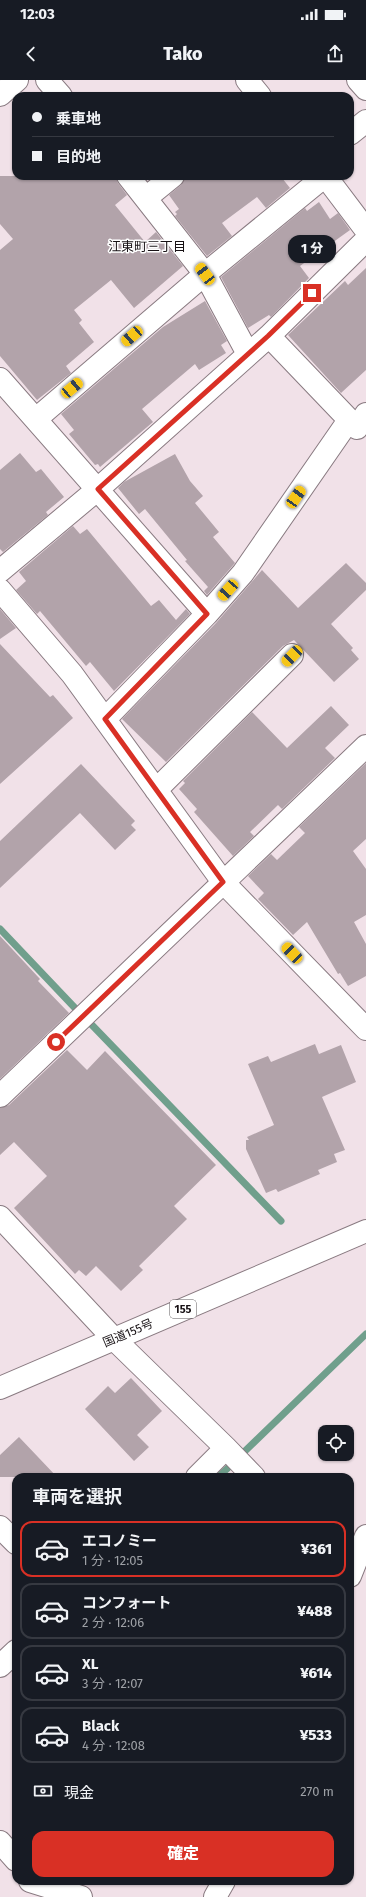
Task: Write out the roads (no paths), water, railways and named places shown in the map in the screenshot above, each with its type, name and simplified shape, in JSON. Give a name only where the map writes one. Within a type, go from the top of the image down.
[{"type":"main road","points":[[0,95],[17,80]]},
{"type":"main road","points":[[48,80],[58,92]]},
{"type":"main road","points":[[247,80],[257,92]]},
{"type":"main road","points":[[358,80],[366,90]]},
{"type":"main road","points":[[354,131],[366,121]]},
{"type":"main road","points":[[131,180],[205,274],[248,354]]},
{"type":"main road","points":[[146,198],[168,180]]},
{"type":"main road","points":[[36,419],[205,274],[320,180]]},
{"type":"main road","points":[[328,180],[366,230]]},
{"type":"main road","points":[[0,571],[98,489],[268,336],[366,240]]},
{"type":"main road","points":[[105,719],[207,614],[243,574],[360,425],[268,336]]},
{"type":"main road","points":[[0,379],[207,614]]},
{"type":"main road","points":[[0,590],[72,674],[223,882],[366,1029]]},
{"type":"main road","points":[[156,790],[292,656]]},
{"type":"main road","points":[[0,1096],[366,746]]},
{"type":"main road","points":[[0,1217],[114,1339],[250,1473]]},
{"type":"main road","name":"国道155号","points":[[0,1388],[366,1231]]},
{"type":"main road","points":[[200,1473],[226,1448]]},
{"type":"main road","points":[[0,1528],[12,1539]]},
{"type":"main road","points":[[354,1566],[366,1536]]},
{"type":"main road","points":[[0,1666],[12,1655]]},
{"type":"main road","points":[[0,1842],[12,1856]]},
{"type":"main road","points":[[22,1897],[27,1885]]},
{"type":"main road","points":[[42,1885],[81,1897]]},
{"type":"main road","points":[[215,1897],[222,1885]]},
{"type":"waterway","points":[[0,929],[75,1008]]},
{"type":"waterway","points":[[90,1023],[281,1221]]},
{"type":"waterway","points":[[244,1452],[366,1334]]},
{"type":"waterway","points":[[222,1473],[228,1468]]},
{"type":"district","name":"江東町三丁目","points":[[147,246]]}]
